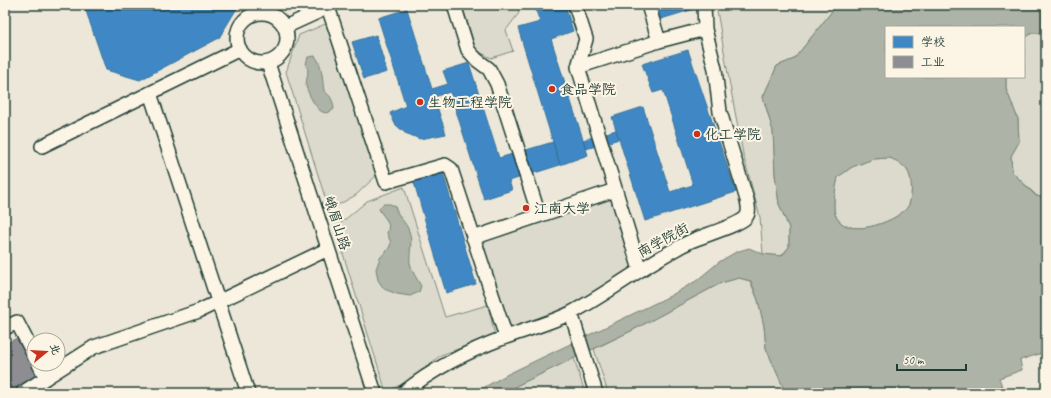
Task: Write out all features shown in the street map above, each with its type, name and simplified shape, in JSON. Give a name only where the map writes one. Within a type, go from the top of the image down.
[{"type":"street","points":[[454,5],[468,50],[477,60],[489,69],[497,84],[539,215]]},
{"type":"street","points":[[574,5],[586,39],[578,67],[640,270]]},
{"type":"street","points":[[648,5],[659,41]]},
{"type":"street","name":"南学院街","points":[[402,393],[419,379],[461,355],[506,337],[543,325],[571,313],[640,270],[690,242],[735,224],[745,218],[749,210],[720,112],[715,69],[705,29],[704,5]]},
{"type":"street","points":[[285,27],[324,7],[386,182],[445,165],[451,169],[506,337]]},
{"type":"street","points":[[266,13],[274,15],[285,27],[288,38],[285,49],[278,58],[268,63],[257,63],[247,58],[237,42],[237,34],[240,26],[244,20],[251,15],[266,13]]},
{"type":"street","points":[[578,67],[659,41],[705,29]]},
{"type":"street","points":[[42,146],[240,49]]},
{"type":"street","name":"峨眉山路","points":[[268,63],[375,393]]},
{"type":"street","points":[[150,93],[248,393]]},
{"type":"street","points":[[473,238],[615,190]]},
{"type":"street","points":[[22,393],[94,347],[199,311],[328,249]]},
{"type":"street","points":[[571,313],[596,393]]},
{"type":"street","points":[[5,328],[17,322],[26,339]]},
{"type":"street","points":[[43,372],[46,378]]},
{"type":"shaded area","name":"江南大学","points":[[5,5],[1046,5],[1046,393],[5,393]]},
{"type":"shaded area","points":[[462,5],[517,5],[519,13],[506,30],[513,51],[491,58],[476,50]]},
{"type":"shaded area","points":[[716,5],[837,5],[794,59],[777,66],[763,97],[773,131],[775,174],[779,204],[789,228],[789,247],[781,256],[763,254],[760,217],[743,154]]},
{"type":"shaded area","points":[[837,5],[1046,5],[1046,33],[1032,33],[1025,38],[1025,26],[885,26],[885,78],[1006,78],[1006,89],[1018,119],[1019,142],[1011,156],[1012,172],[1036,196],[1046,198],[1046,352],[1020,360],[1022,370],[999,378],[1003,389],[993,393],[784,393],[784,389],[766,348],[764,326],[758,300],[751,281],[739,278],[721,283],[633,330],[516,386],[509,393],[474,393],[508,374],[670,296],[696,281],[719,262],[736,252],[749,248],[763,254],[782,256],[789,247],[789,228],[779,204],[775,174],[773,131],[763,97],[777,66],[794,59]],"holes":[[[890,158],[899,163],[909,173],[911,183],[911,195],[907,208],[901,214],[892,219],[870,227],[848,227],[840,222],[834,210],[838,177],[852,167],[873,159]]]},
{"type":"shaded area","points":[[328,23],[378,174],[356,195],[329,210],[286,72],[299,35]]},
{"type":"shaded area","points":[[1032,33],[1046,33],[1046,198],[1037,196],[1012,172],[1011,156],[1019,142],[1018,119],[1006,89],[1006,78],[1025,78],[1025,38]]},
{"type":"shaded area","points":[[315,56],[320,64],[324,91],[331,98],[333,103],[334,109],[327,113],[321,111],[316,106],[306,86],[308,72],[306,64],[308,57]]},
{"type":"shaded area","points":[[890,158],[902,164],[909,173],[911,195],[907,208],[901,214],[892,219],[870,227],[848,227],[840,222],[834,210],[838,177],[852,167],[873,159]]},
{"type":"shaded area","points":[[404,187],[445,317],[488,305],[495,336],[441,355],[408,381],[386,392],[335,228],[367,201]]},
{"type":"shaded area","points":[[606,199],[611,200],[613,204],[632,264],[631,268],[577,302],[520,328],[515,328],[509,324],[483,248],[485,242],[489,239]]},
{"type":"shaded area","points":[[383,204],[395,206],[408,228],[411,243],[410,263],[421,286],[419,292],[410,296],[397,294],[384,289],[378,280],[376,269],[380,258],[389,248],[391,243],[387,233],[389,226],[387,220],[379,209]]},
{"type":"shaded area","points":[[739,278],[750,281],[758,300],[764,326],[766,348],[784,389],[784,393],[608,393],[594,349],[721,283]]},
{"type":"shaded area","points":[[574,358],[585,393],[509,393],[516,386]]},
{"type":"building: 学校","points":[[84,5],[239,5],[219,38],[140,80],[106,70]]},
{"type":"building: 学校","name":"食品学院","points":[[534,5],[565,5],[573,31],[551,39],[588,155],[560,165],[518,28],[540,22]]},
{"type":"building: 学校","points":[[657,5],[693,5],[694,9],[661,19]]},
{"type":"building: 学校","name":"生物工程学院","points":[[407,9],[432,89],[448,84],[443,71],[469,63],[499,158],[553,142],[560,165],[509,181],[512,190],[484,199],[450,92],[434,97],[446,134],[420,139],[405,133],[395,124],[390,113],[406,106],[378,18]]},
{"type":"building: 学校","points":[[376,35],[387,72],[364,79],[352,42]]},
{"type":"building: 学校","name":"化工学院","points":[[688,50],[736,192],[645,221],[612,117],[643,107],[670,192],[693,185],[663,90],[653,93],[642,64]]},
{"type":"building: 学校","points":[[616,130],[619,139],[586,149],[583,140]]},
{"type":"building: 学校","points":[[442,170],[476,284],[446,293],[413,179]]},
{"type":"building: 工业","points":[[17,338],[26,355],[26,372],[35,372],[37,375],[5,393],[5,344]]},
{"type":"place","name":"食品学院","points":[[552,89]]},
{"type":"place","name":"生物工程学院","points":[[420,102]]},
{"type":"place","name":"化工学院","points":[[697,134]]},
{"type":"place","name":"江南大学","points":[[526,208]]}]
